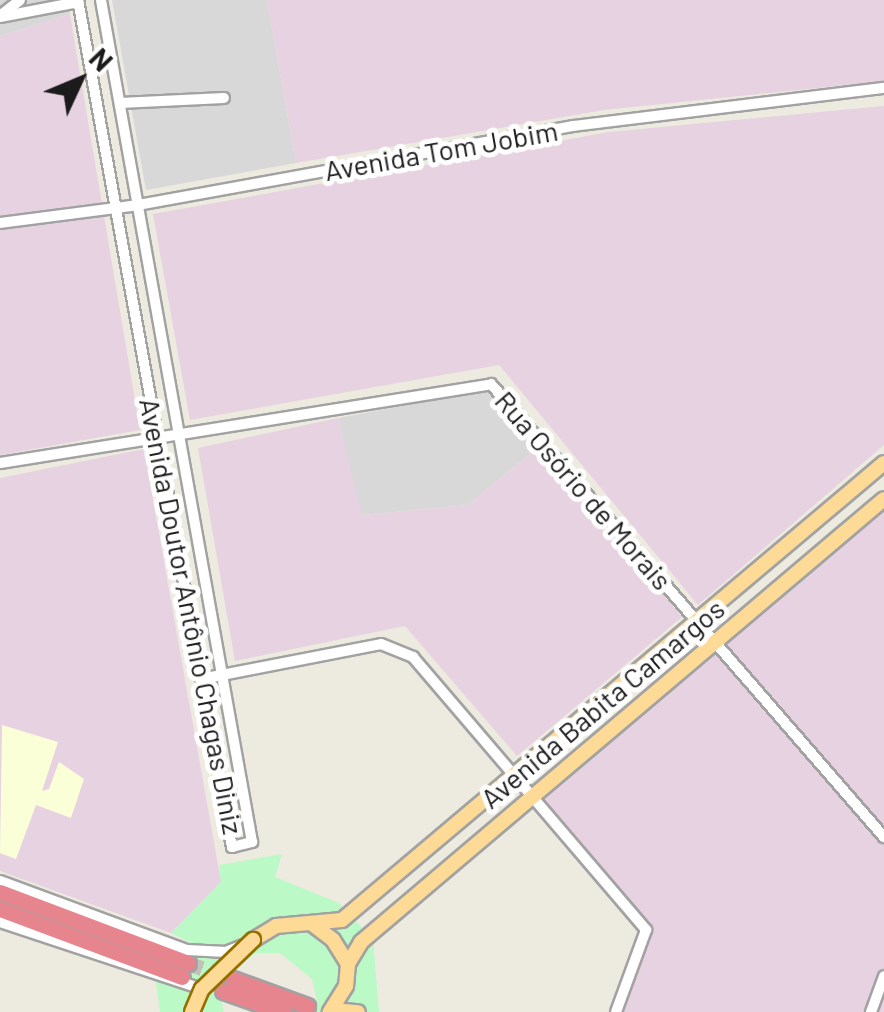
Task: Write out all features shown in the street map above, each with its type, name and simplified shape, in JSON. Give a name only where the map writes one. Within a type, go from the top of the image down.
[{"type":"highway","points":[[0,892],[185,970],[0,909]]},
{"type":"highway","points":[[282,1012],[228,985],[307,1006]]},
{"type":"main road","name":"Avenida Babita Camargos","points":[[253,940],[276,926],[342,920],[884,464]]},
{"type":"main road","name":"Avenida Babita Camargos","points":[[348,964],[361,942],[884,499]]},
{"type":"main road","points":[[312,924],[333,940],[348,964],[332,1011],[358,1012]]},
{"type":"main road","points":[[192,1012],[202,990],[253,940]]},
{"type":"street","points":[[0,17],[20,0]]},
{"type":"street","name":"Avenida Doutor Antônio Chagas Diniz","points":[[78,1],[232,847],[252,842],[101,0]]},
{"type":"street","points":[[0,17],[78,1]]},
{"type":"street","name":"Avenida Tom Jobim","points":[[0,223],[138,205],[573,126],[884,88]]},
{"type":"street","points":[[120,103],[224,98]]},
{"type":"street","name":"Rua Osório de Morais","points":[[0,463],[490,384],[699,620],[884,838]]},
{"type":"street","points":[[201,680],[380,644],[397,647],[413,657],[646,930],[616,1012]]},
{"type":"street","points":[[0,881],[187,950],[226,952],[253,940]]},
{"type":"street","points":[[0,922],[202,990]]},
{"type":"street","points":[[871,1012],[884,976]]},
{"type":"shaded area","points":[[0,0],[67,0],[70,14],[0,36]]},
{"type":"shaded area","points":[[112,0],[267,0],[296,163],[146,190]]},
{"type":"shaded area","points":[[267,0],[884,0],[884,81],[604,110],[296,163]]},
{"type":"shaded area","points":[[70,14],[140,430],[0,455],[0,36]]},
{"type":"shaded area","points":[[884,106],[884,445],[698,605],[499,365],[190,420],[153,214],[609,132]]},
{"type":"shaded area","points":[[489,390],[539,447],[468,505],[361,515],[338,418]]},
{"type":"shaded area","points":[[338,418],[362,515],[468,505],[539,447],[682,617],[517,756],[405,626],[235,661],[198,448]]},
{"type":"shaded area","points":[[144,449],[221,882],[171,933],[0,871],[0,478]]},
{"type":"shaded area","points":[[884,511],[884,1012],[622,1012],[652,929],[540,797]]},
{"type":"shaded area","points":[[2,725],[58,742],[42,791],[49,789],[59,762],[84,779],[71,818],[36,805],[16,859],[0,853]]},
{"type":"green space","points":[[282,854],[275,877],[339,903],[373,939],[379,1012],[311,1012],[317,1001],[312,979],[280,953],[255,953],[234,971],[221,999],[224,1012],[160,1012],[156,982],[187,984],[202,948],[171,933],[221,882],[219,865]]},
{"type":"tunnel","points":[[188,963],[229,978]]}]
